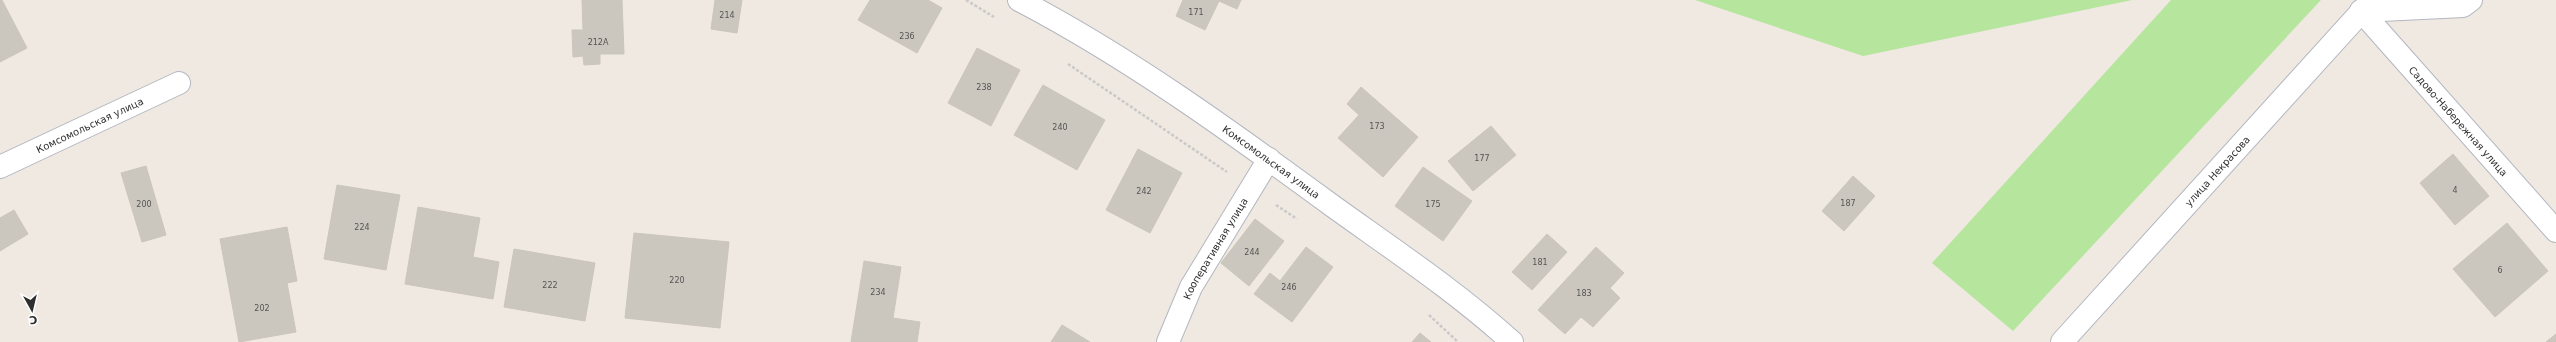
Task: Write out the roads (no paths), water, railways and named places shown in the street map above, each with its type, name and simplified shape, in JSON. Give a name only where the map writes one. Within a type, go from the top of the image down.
[{"type":"street","name":"Комсомольская улица","points":[[1019,0],[1082,33],[1268,159],[1478,312],[1512,342]]},
{"type":"street","points":[[2367,6],[2463,6],[2471,0]]},
{"type":"street","name":"Садово-Набережная улица","points":[[2367,6],[2556,231]]},
{"type":"street","name":"улица Некрасова","points":[[2062,342],[2367,6]]},
{"type":"street","name":"Комсомольская улица","points":[[0,167],[179,83]]},
{"type":"street","name":"Кооперативная улица","points":[[1168,342],[1191,288],[1268,159]]}]
